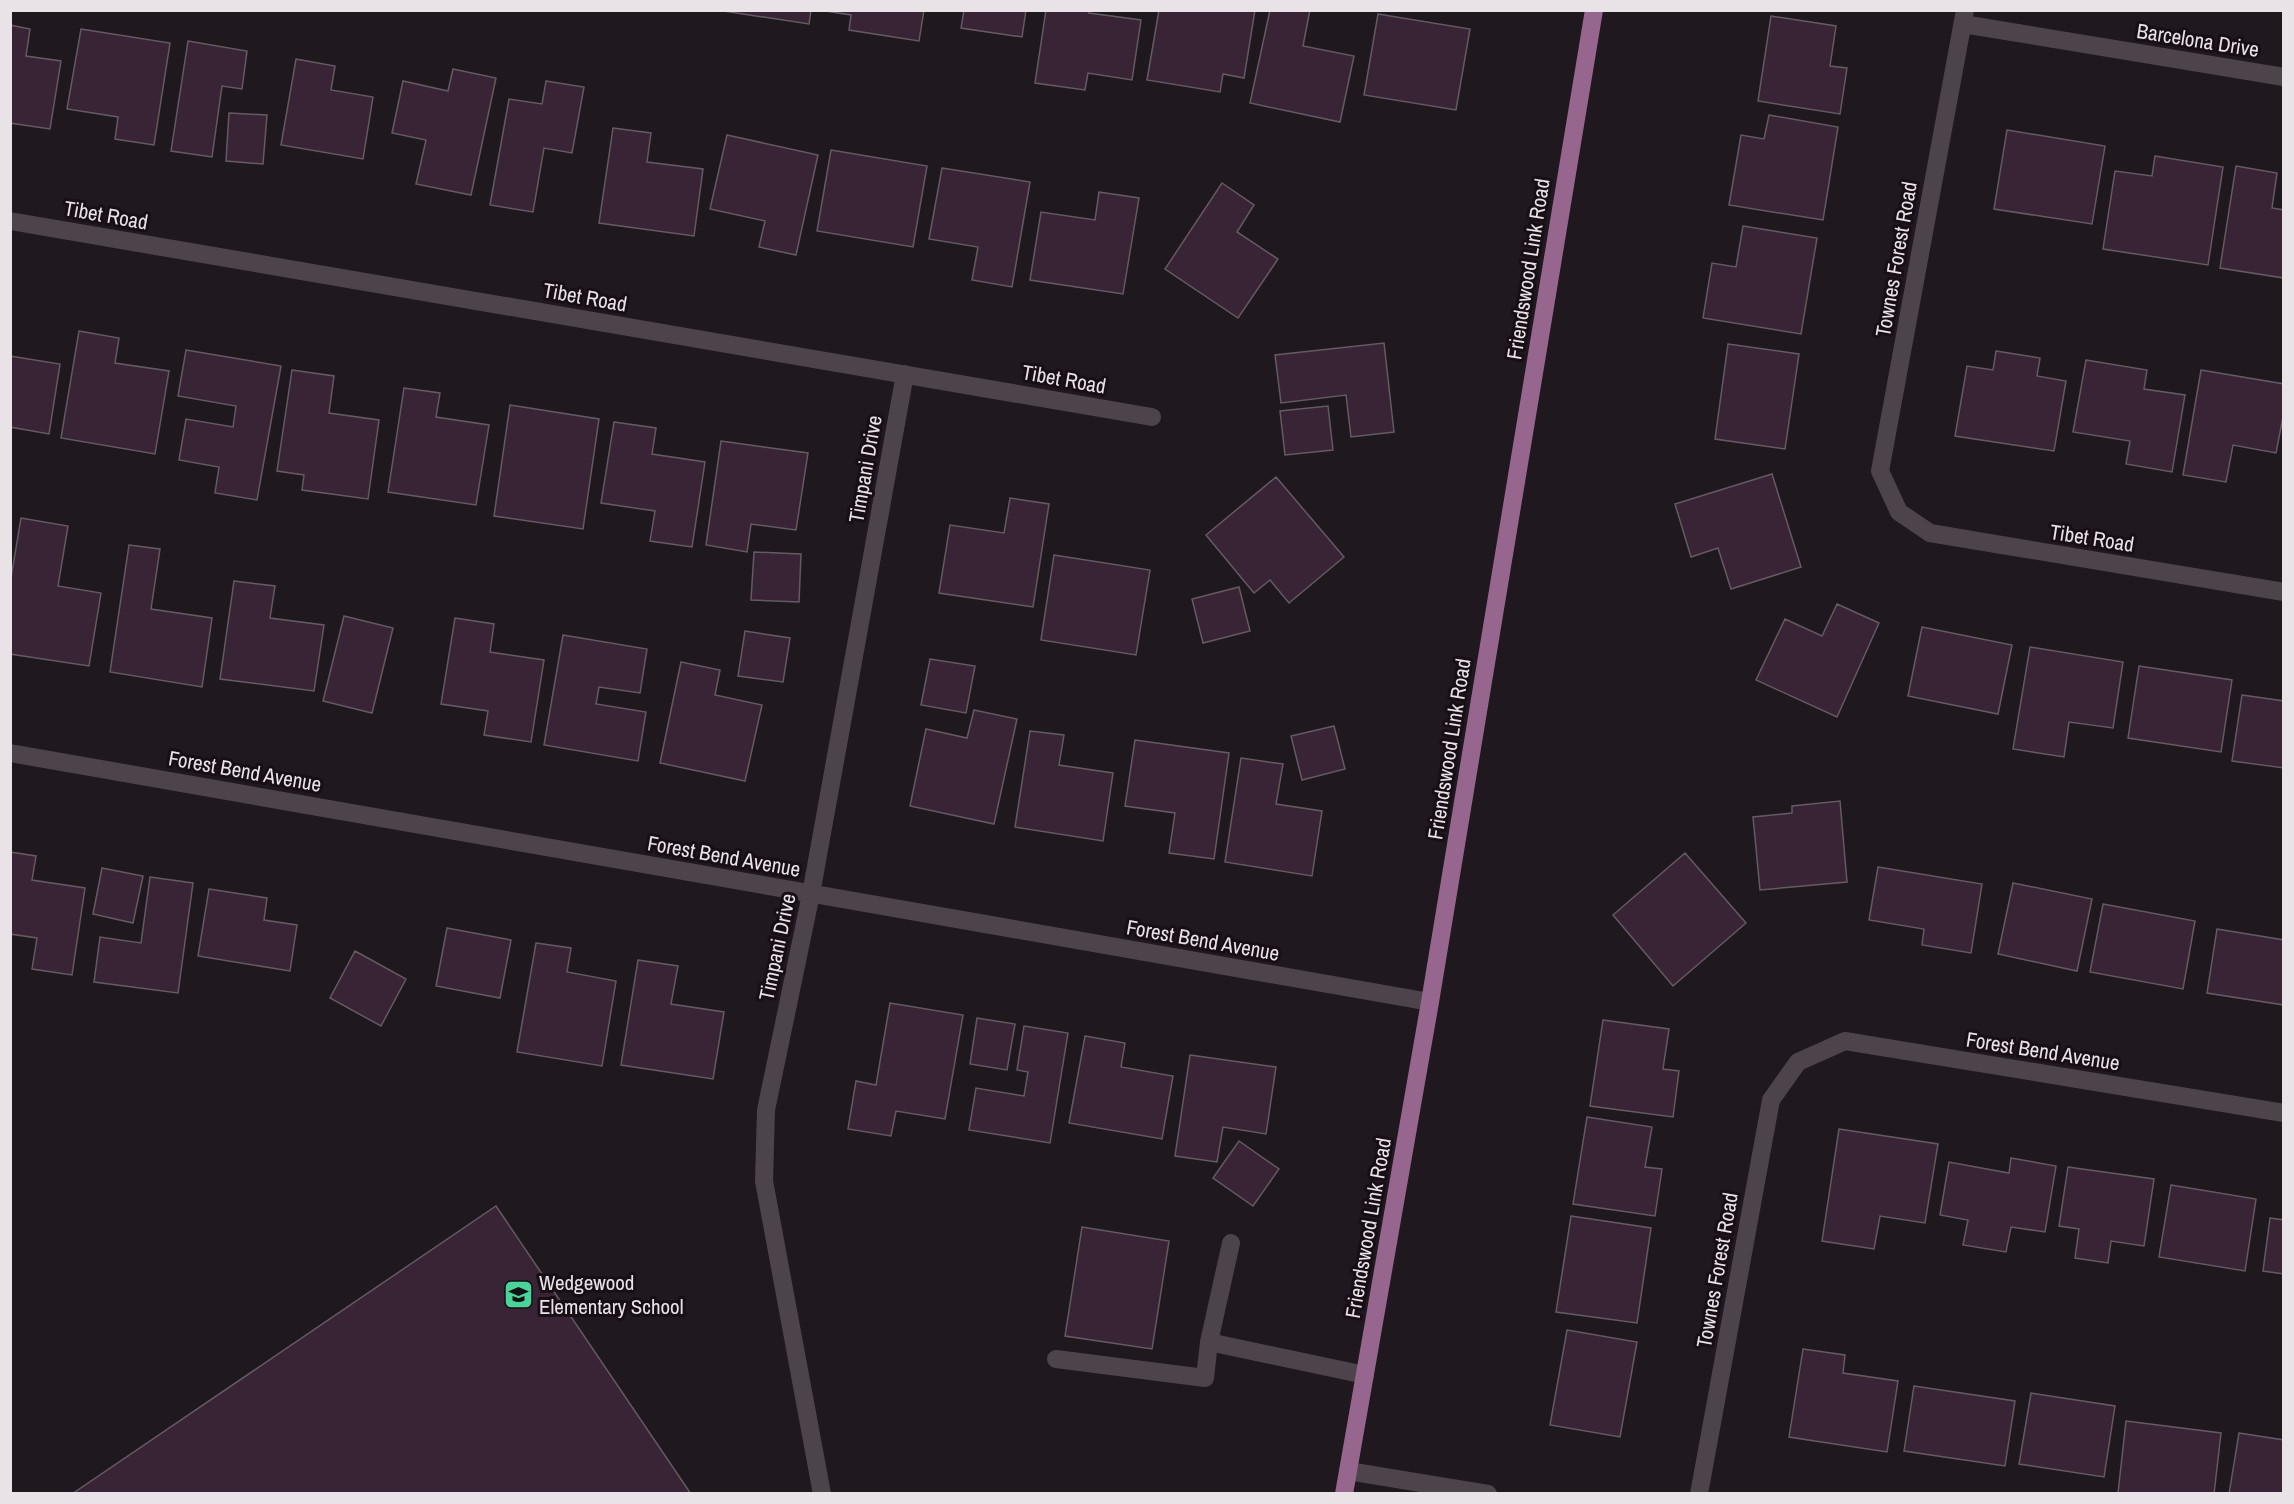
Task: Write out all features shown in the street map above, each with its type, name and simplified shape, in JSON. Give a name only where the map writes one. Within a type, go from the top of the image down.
[{"type":"main road","name":"Friendswood Link Road","points":[[1344,1494],[1430,1002],[1594,10]]},
{"type":"street","name":"Barcelona Drive","points":[[1964,17],[2283,77]]},
{"type":"street","name":"Townes Forest Road","points":[[1899,513],[1880,471],[1964,17]]},
{"type":"street","name":"Tibet Road","points":[[10,221],[1152,417]]},
{"type":"street","name":"Timpani Drive","points":[[822,1494],[764,1181],[766,1110],[811,894],[905,374]]},
{"type":"street","name":"Tibet Road","points":[[1899,513],[1930,533],[2283,592]]},
{"type":"street","name":"Forest Bend Avenue","points":[[10,753],[1430,1002]]},
{"type":"street","name":"Forest Bend Avenue","points":[[1798,1062],[1845,1041],[2283,1113]]},
{"type":"street","name":"Townes Forest Road","points":[[1699,1494],[1771,1100],[1798,1062]]},
{"type":"street","points":[[1056,1359],[1205,1378],[1209,1342],[1231,1242]]},
{"type":"street","points":[[1209,1342],[1365,1375]]},
{"type":"street","points":[[1348,1471],[1488,1494]]},
{"type":"building","points":[[717,10],[811,10],[809,24]]},
{"type":"building","points":[[924,10],[919,41],[849,30],[851,15],[825,11]]},
{"type":"building","points":[[964,10],[1026,10],[1022,37],[961,28]]},
{"type":"building","points":[[1046,10],[1089,10],[1089,13],[1141,20],[1132,80],[1088,73],[1085,90],[1035,83]]},
{"type":"building","points":[[1159,10],[1255,10],[1244,78],[1223,74],[1220,92],[1147,80]]},
{"type":"building","points":[[1270,10],[1310,10],[1303,46],[1354,56],[1340,122],[1250,103]]},
{"type":"building","points":[[1378,14],[1470,29],[1456,110],[1364,95]]},
{"type":"building","points":[[1771,16],[1836,26],[1830,66],[1847,68],[1840,114],[1758,101]]},
{"type":"building","points":[[10,25],[30,29],[26,56],[61,61],[50,129],[10,123]]},
{"type":"building","points":[[81,29],[170,43],[154,145],[115,139],[118,117],[67,109]]},
{"type":"building","points":[[188,41],[247,51],[242,89],[222,86],[212,157],[171,151]]},
{"type":"building","points":[[296,59],[335,66],[331,90],[373,97],[363,159],[281,145]]},
{"type":"building","points":[[453,69],[496,78],[471,195],[416,184],[426,140],[392,133],[403,81],[448,91]]},
{"type":"building","points":[[546,81],[584,87],[572,153],[544,148],[533,212],[490,205],[509,99],[542,104]]},
{"type":"building","points":[[229,113],[267,115],[263,164],[226,161]]},
{"type":"building","points":[[1769,115],[1838,127],[1823,220],[1729,205],[1741,135],[1764,139]]},
{"type":"building","points":[[613,128],[651,133],[647,162],[703,169],[694,236],[599,223]]},
{"type":"building","points":[[2007,130],[2105,146],[2092,224],[1994,209]]},
{"type":"building","points":[[727,135],[818,155],[796,255],[759,247],[765,221],[710,209]]},
{"type":"building","points":[[831,150],[927,166],[913,247],[817,231]]},
{"type":"building","points":[[2155,156],[2223,167],[2208,265],[2103,249],[2115,171],[2152,176]]},
{"type":"building","points":[[2236,166],[2277,173],[2272,208],[2284,210],[2284,278],[2220,268]]},
{"type":"building","points":[[942,168],[1030,182],[1012,287],[972,280],[978,247],[929,239]]},
{"type":"building","points":[[1222,183],[1254,205],[1237,232],[1278,259],[1238,318],[1165,269]]},
{"type":"building","points":[[1099,192],[1139,198],[1123,294],[1030,280],[1041,212],[1095,220]]},
{"type":"building","points":[[1743,226],[1817,238],[1801,334],[1703,318],[1712,263],[1736,267]]},
{"type":"building","points":[[79,331],[119,338],[115,363],[169,371],[155,454],[61,438]]},
{"type":"building","points":[[1384,343],[1394,432],[1351,437],[1346,395],[1281,403],[1275,355]]},
{"type":"building","points":[[1728,344],[1799,354],[1785,449],[1715,439]]},
{"type":"building","points":[[186,350],[281,366],[257,500],[215,493],[219,467],[179,460],[186,419],[233,427],[236,406],[178,396]]},
{"type":"building","points":[[1996,351],[2040,358],[2037,376],[2066,381],[2054,451],[1955,436],[1967,366],[1993,370]]},
{"type":"building","points":[[10,356],[60,364],[49,434],[10,427]]},
{"type":"building","points":[[2086,360],[2147,370],[2144,389],[2185,395],[2172,472],[2126,464],[2130,441],[2073,432]]},
{"type":"building","points":[[292,370],[334,376],[329,413],[379,420],[368,499],[302,490],[304,475],[277,471]]},
{"type":"building","points":[[2201,370],[2284,384],[2284,412],[2276,453],[2233,445],[2226,482],[2183,475]]},
{"type":"building","points":[[404,388],[440,393],[436,417],[489,425],[476,505],[388,492]]},
{"type":"building","points":[[510,405],[599,419],[583,529],[494,516]]},
{"type":"building","points":[[1328,406],[1333,450],[1285,455],[1280,411]]},
{"type":"building","points":[[614,422],[656,428],[652,454],[705,462],[692,547],[650,541],[655,511],[601,503]]},
{"type":"building","points":[[721,441],[808,453],[796,530],[751,524],[747,552],[706,545]]},
{"type":"building","points":[[1772,474],[1801,567],[1731,589],[1718,548],[1691,557],[1675,504]]},
{"type":"building","points":[[1276,477],[1344,557],[1289,603],[1270,580],[1254,593],[1206,535]]},
{"type":"building","points":[[1010,498],[1049,504],[1033,607],[939,593],[950,525],[1004,533]]},
{"type":"building","points":[[21,518],[68,526],[58,586],[101,593],[89,666],[10,654],[10,584]]},
{"type":"building","points":[[129,545],[160,549],[151,609],[212,618],[202,687],[110,672]]},
{"type":"building","points":[[754,552],[801,554],[799,602],[751,600]]},
{"type":"building","points":[[1054,555],[1150,570],[1136,655],[1041,640]]},
{"type":"building","points":[[234,581],[275,586],[270,618],[324,625],[314,691],[220,679]]},
{"type":"building","points":[[1239,587],[1250,631],[1203,643],[1192,599]]},
{"type":"building","points":[[1837,604],[1879,623],[1837,717],[1756,680],[1785,619],[1822,636]]},
{"type":"building","points":[[344,616],[393,628],[372,713],[323,701]]},
{"type":"building","points":[[455,618],[494,624],[490,652],[544,660],[531,742],[484,735],[488,711],[441,704]]},
{"type":"building","points":[[1922,627],[2012,645],[1998,714],[1908,696]]},
{"type":"building","points":[[745,631],[790,638],[783,682],[738,676]]},
{"type":"building","points":[[563,635],[647,649],[640,693],[599,687],[596,704],[646,712],[638,761],[544,745]]},
{"type":"building","points":[[2030,647],[2123,662],[2113,728],[2069,722],[2064,757],[2013,749]]},
{"type":"building","points":[[930,659],[975,666],[966,713],[921,705]]},
{"type":"building","points":[[681,662],[720,670],[715,695],[762,705],[745,781],[660,763]]},
{"type":"building","points":[[2139,666],[2232,680],[2221,752],[2128,738]]},
{"type":"building","points":[[2242,695],[2284,701],[2284,768],[2232,761]]},
{"type":"building","points":[[974,710],[1017,719],[994,824],[910,806],[926,729],[967,738]]},
{"type":"building","points":[[1334,726],[1345,769],[1302,780],[1291,736]]},
{"type":"building","points":[[1030,731],[1064,735],[1059,765],[1113,773],[1103,841],[1015,827]]},
{"type":"building","points":[[1135,740],[1229,753],[1214,859],[1169,853],[1175,813],[1125,806]]},
{"type":"building","points":[[1241,758],[1283,764],[1276,804],[1322,811],[1312,876],[1225,862]]},
{"type":"building","points":[[1840,801],[1847,882],[1760,890],[1753,817],[1792,813],[1792,806]]},
{"type":"building","points":[[10,852],[36,856],[32,880],[85,888],[72,975],[32,969],[37,938],[10,934]]},
{"type":"building","points":[[1685,853],[1746,923],[1673,986],[1613,915]]},
{"type":"building","points":[[1878,867],[1982,884],[1971,953],[1922,945],[1924,929],[1869,920]]},
{"type":"building","points":[[102,868],[143,876],[133,923],[93,914]]},
{"type":"building","points":[[150,877],[193,883],[178,993],[94,982],[100,937],[141,943]]},
{"type":"building","points":[[2013,883],[2092,899],[2077,971],[1998,954]]},
{"type":"building","points":[[209,889],[267,898],[264,920],[297,925],[290,971],[198,956]]},
{"type":"building","points":[[2103,904],[2195,921],[2183,989],[2090,972]]},
{"type":"building","points":[[447,928],[511,940],[500,998],[436,986]]},
{"type":"building","points":[[2217,929],[2284,940],[2284,1005],[2207,993]]},
{"type":"building","points":[[536,943],[571,948],[567,972],[616,981],[602,1066],[517,1052]]},
{"type":"building","points":[[355,951],[406,979],[381,1026],[330,998]]},
{"type":"building","points":[[638,960],[678,966],[671,1004],[724,1012],[713,1079],[621,1065]]},
{"type":"building","points":[[890,1003],[963,1015],[945,1119],[896,1111],[891,1136],[848,1129],[856,1081],[876,1085]]},
{"type":"building","points":[[977,1018],[1015,1024],[1007,1070],[970,1064]]},
{"type":"building","points":[[1603,1020],[1669,1029],[1663,1069],[1679,1071],[1673,1117],[1590,1106]]},
{"type":"building","points":[[1024,1026],[1068,1033],[1050,1143],[969,1130],[976,1088],[1024,1096],[1028,1072],[1017,1070]]},
{"type":"building","points":[[1085,1036],[1125,1043],[1121,1067],[1173,1076],[1162,1139],[1069,1123]]},
{"type":"building","points":[[1190,1055],[1276,1067],[1266,1134],[1223,1127],[1217,1162],[1175,1156]]},
{"type":"building","points":[[1587,1117],[1652,1127],[1645,1167],[1662,1169],[1655,1216],[1573,1204]]},
{"type":"building","points":[[1839,1129],[1938,1144],[1925,1223],[1880,1216],[1874,1249],[1822,1241]]},
{"type":"building","points":[[1239,1141],[1279,1169],[1253,1206],[1213,1178]]},
{"type":"building","points":[[2011,1158],[2056,1166],[2045,1232],[2011,1227],[2006,1252],[1963,1245],[1968,1220],[1940,1215],[1949,1162],[2009,1173]]},
{"type":"building","points":[[2068,1167],[2154,1179],[2144,1246],[2111,1241],[2108,1263],[2075,1258],[2079,1229],[2059,1226]]},
{"type":"building","points":[[2171,1185],[2256,1199],[2245,1271],[2159,1257]]},
{"type":"building","points":[[496,1206],[691,1494],[72,1494]]},
{"type":"building","points":[[1571,1216],[1651,1228],[1637,1323],[1556,1312]]},
{"type":"building","points":[[2270,1218],[2284,1220],[2284,1274],[2263,1271]]},
{"type":"building","points":[[1082,1227],[1169,1241],[1152,1349],[1065,1336]]},
{"type":"building","points":[[1567,1330],[1637,1342],[1620,1437],[1550,1425]]},
{"type":"building","points":[[1803,1349],[1845,1355],[1843,1373],[1898,1381],[1887,1452],[1789,1437]]},
{"type":"building","points":[[1914,1386],[2015,1401],[2005,1466],[1904,1451]]},
{"type":"building","points":[[2031,1393],[2115,1406],[2104,1477],[2019,1464]]},
{"type":"building","points":[[2126,1421],[2221,1433],[2214,1494],[2118,1493]]},
{"type":"building","points":[[2239,1433],[2284,1440],[2284,1494],[2229,1494]]},
{"type":"place","name":"Wedgewood Elementary School","points":[[518,1294]]}]
